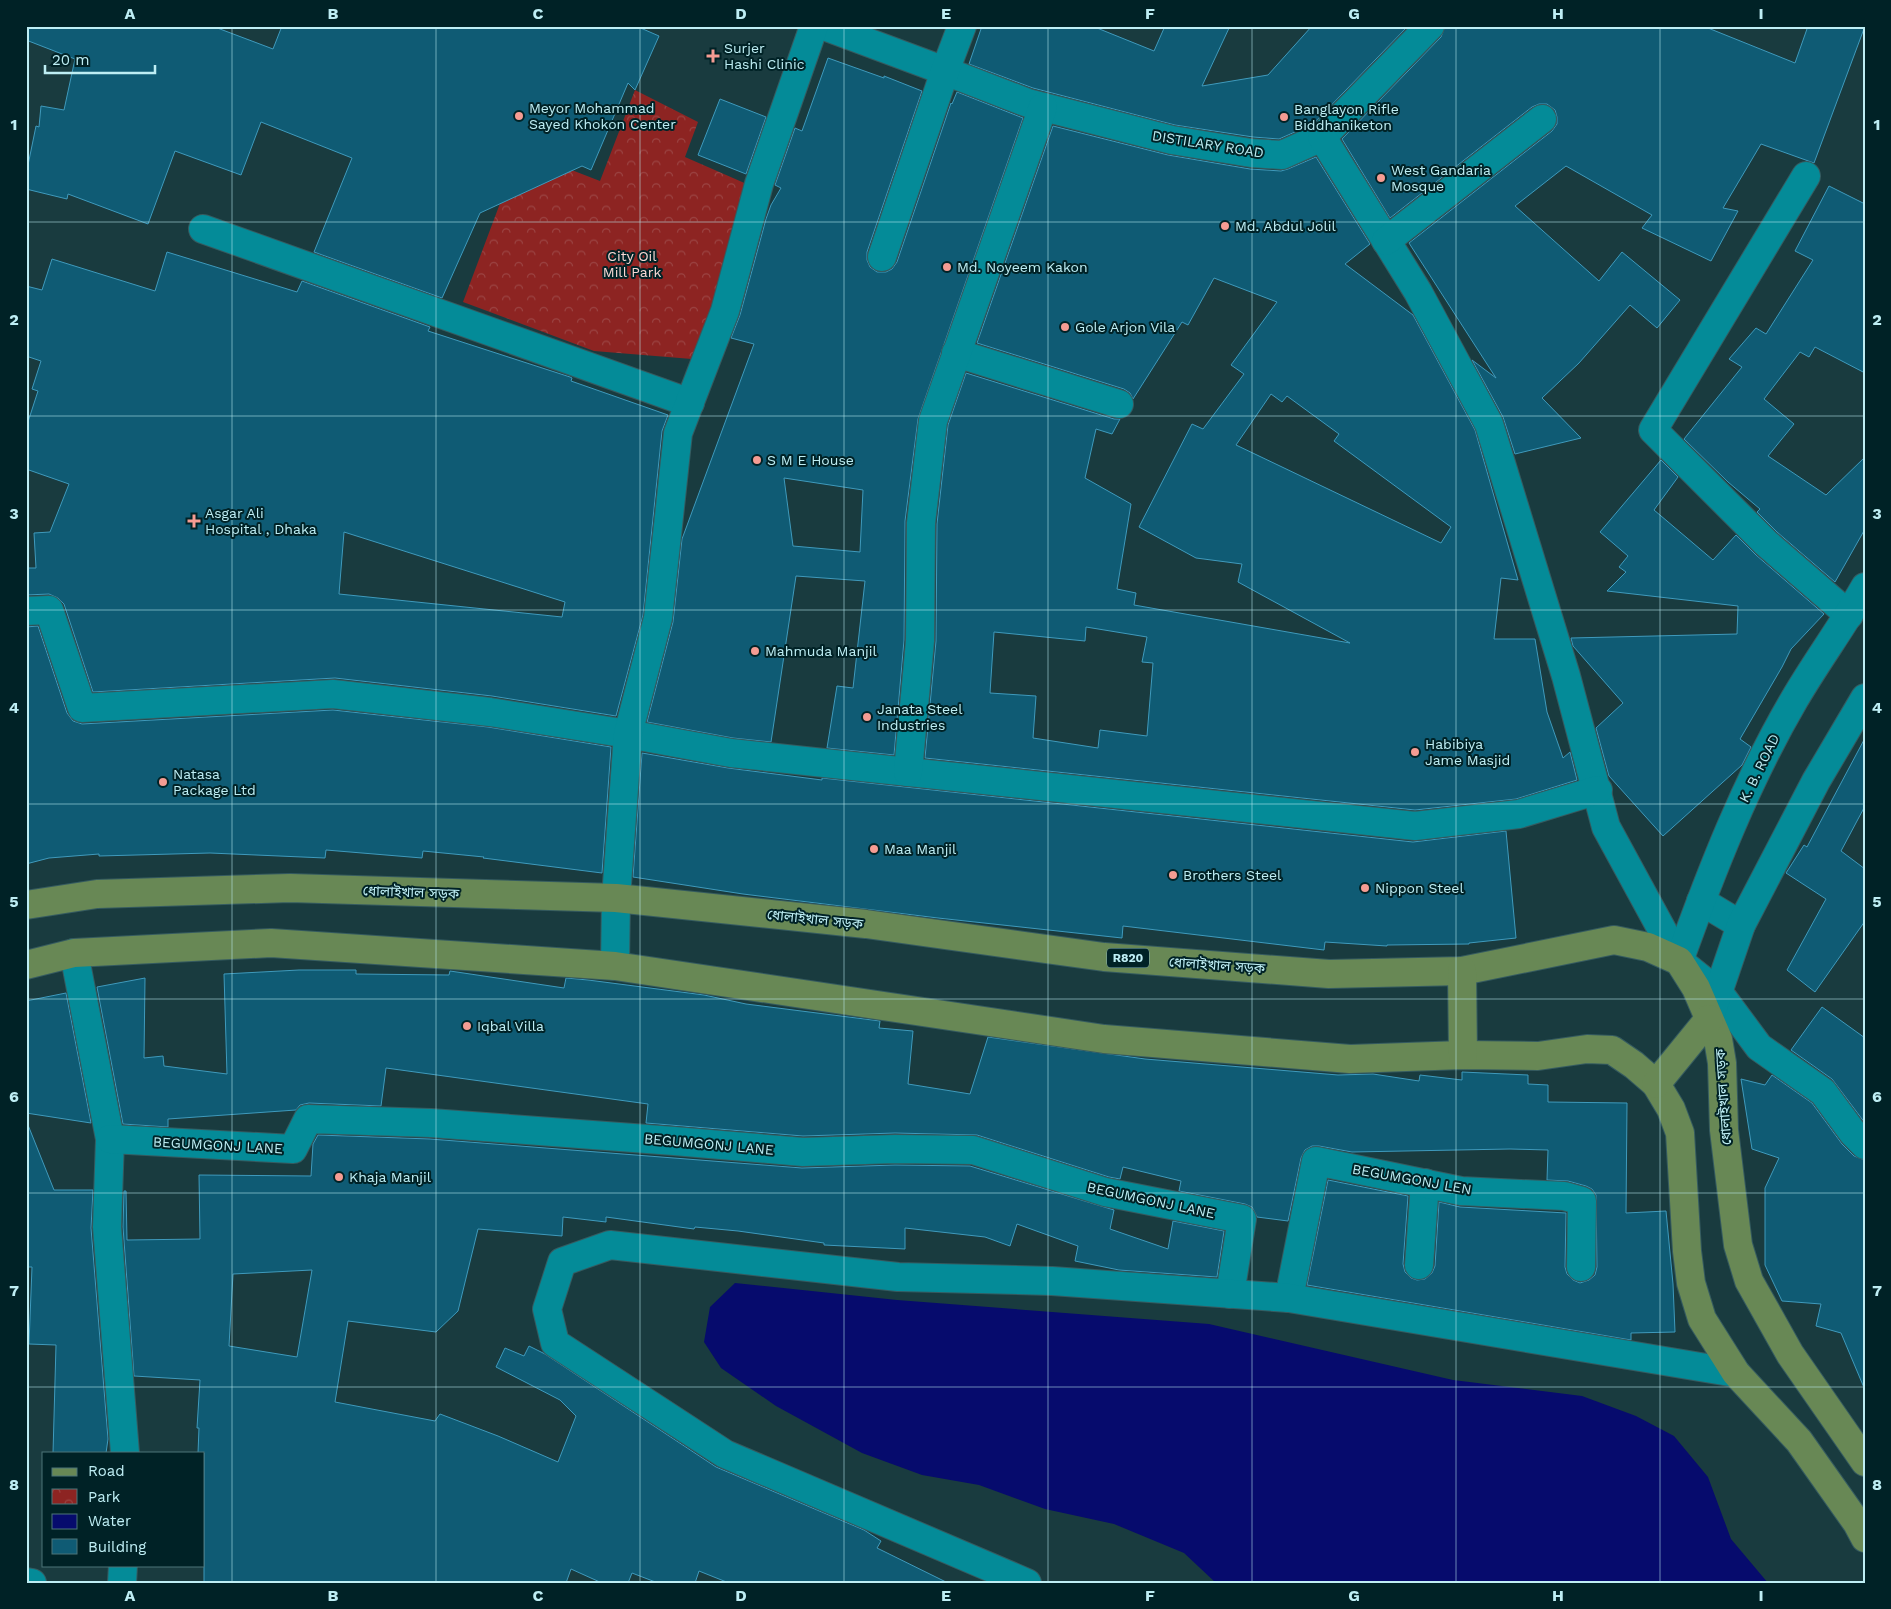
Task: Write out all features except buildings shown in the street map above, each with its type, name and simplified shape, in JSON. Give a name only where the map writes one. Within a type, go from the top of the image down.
[{"type":"main road","name":"ধোলাইখাল সড়ক","points":[[26,905],[97,894],[290,888],[616,898],[866,924],[1104,956],[1329,974],[1462,971],[1614,940],[1648,947],[1679,961],[1696,988],[1718,1039],[1722,1063],[1724,1130],[1738,1245],[1749,1281],[1790,1354],[1865,1462]]},
{"type":"main road","points":[[26,965],[74,953],[271,943],[615,966],[1104,1039],[1350,1058],[1463,1055],[1538,1056],[1588,1050],[1612,1050],[1634,1065],[1656,1084],[1671,1109],[1680,1133],[1687,1251],[1691,1283],[1702,1319],[1736,1373],[1799,1441],[1857,1523],[1865,1538]]},
{"type":"main road","points":[[1462,971],[1463,1055]]},
{"type":"main road","points":[[1656,1084],[1709,1019]]},
{"type":"street","points":[[615,966],[616,898],[628,734],[658,618],[678,433],[725,311],[759,184],[814,26]]},
{"type":"street","name":"DISTILARY ROAD","points":[[824,26],[1043,108],[1172,140],[1251,153],[1282,155],[1322,137],[1430,26]]},
{"type":"street","points":[[882,257],[962,26]]},
{"type":"street","points":[[908,772],[920,641],[921,523],[933,421],[1043,108]]},
{"type":"street","points":[[1386,241],[1542,119]]},
{"type":"street","points":[[1322,137],[1418,292],[1490,424],[1563,666],[1598,790],[1606,827],[1679,961],[1718,993],[1759,1047],[1823,1092],[1853,1133],[1865,1145]]},
{"type":"street","points":[[1806,176],[1653,430],[1766,543],[1849,616]]},
{"type":"street","points":[[203,229],[690,403]]},
{"type":"street","points":[[956,353],[1119,404]]},
{"type":"street","name":"K. B. ROAD","points":[[1679,961],[1732,824],[1770,744],[1794,699],[1849,616],[1865,587]]},
{"type":"street","points":[[26,611],[49,610],[82,708],[333,694],[490,712],[731,753],[1415,826],[1520,814],[1598,790]]},
{"type":"street","points":[[1709,1019],[1741,925],[1816,781],[1865,698]]},
{"type":"street","points":[[1701,901],[1741,925]]},
{"type":"street","points":[[74,953],[110,1139],[107,1227],[125,1452]]},
{"type":"street","name":"BEGUMGONJ LANE","points":[[110,1139],[293,1149],[308,1119],[431,1123],[803,1152],[895,1149],[973,1150],[1105,1192],[1242,1219],[1230,1294]]},
{"type":"street","name":"BEGUMGONJ LEN","points":[[1289,1298],[1316,1162],[1462,1191],[1564,1196],[1582,1201],[1581,1267]]},
{"type":"street","points":[[1419,1265],[1425,1183]]},
{"type":"street","points":[[1027,1583],[725,1454],[555,1343],[547,1309],[562,1262],[610,1245],[898,1277],[1052,1281],[1289,1298],[1736,1373]]},
{"type":"street","points":[[122,1583],[123,1566]]},
{"type":"street","points":[[26,1582],[32,1583]]},
{"type":"green space","name":"City Oil Mill Park","points":[[635,90],[698,122],[685,157],[749,185],[728,267],[692,359],[594,351],[463,302],[520,150],[600,181]]},
{"type":"water","points":[[735,1283],[897,1300],[1209,1324],[1453,1380],[1582,1396],[1636,1416],[1674,1436],[1708,1477],[1731,1539],[1768,1583],[1216,1583],[1184,1553],[1114,1524],[1045,1509],[979,1485],[922,1475],[862,1453],[776,1406],[721,1368],[704,1342],[710,1307]]},
{"type":"place","name":"Surjer Hashi Clinic","points":[[713,56]]},
{"type":"place","name":"Meyor Mohammad Sayed Khokon Center","points":[[519,116]]},
{"type":"place","name":"Banglayon Rifle Biddhaniketon","points":[[1284,117]]},
{"type":"place","name":"West Gandaria Mosque","points":[[1381,178]]},
{"type":"place","name":"Md. Abdul Jolil","points":[[1225,226]]},
{"type":"place","name":"Md. Noyeem Kakon","points":[[947,267]]},
{"type":"place","name":"Gole Arjon Vila","points":[[1065,327]]},
{"type":"place","name":"S M E House","points":[[757,460]]},
{"type":"place","name":"Asgar Ali Hospital , Dhaka","points":[[194,521]]},
{"type":"place","name":"Mahmuda Manjil","points":[[755,651]]},
{"type":"place","name":"Janata Steel Industries","points":[[867,717]]},
{"type":"place","name":"Habibiya Jame Masjid","points":[[1415,752]]},
{"type":"place","name":"Natasa Package Ltd","points":[[163,782]]},
{"type":"place","name":"Maa Manjil","points":[[874,849]]},
{"type":"place","name":"Brothers Steel","points":[[1173,875]]},
{"type":"place","name":"Nippon Steel","points":[[1365,888]]},
{"type":"place","name":"Iqbal Villa","points":[[467,1026]]},
{"type":"place","name":"Khaja Manjil","points":[[339,1177]]}]
